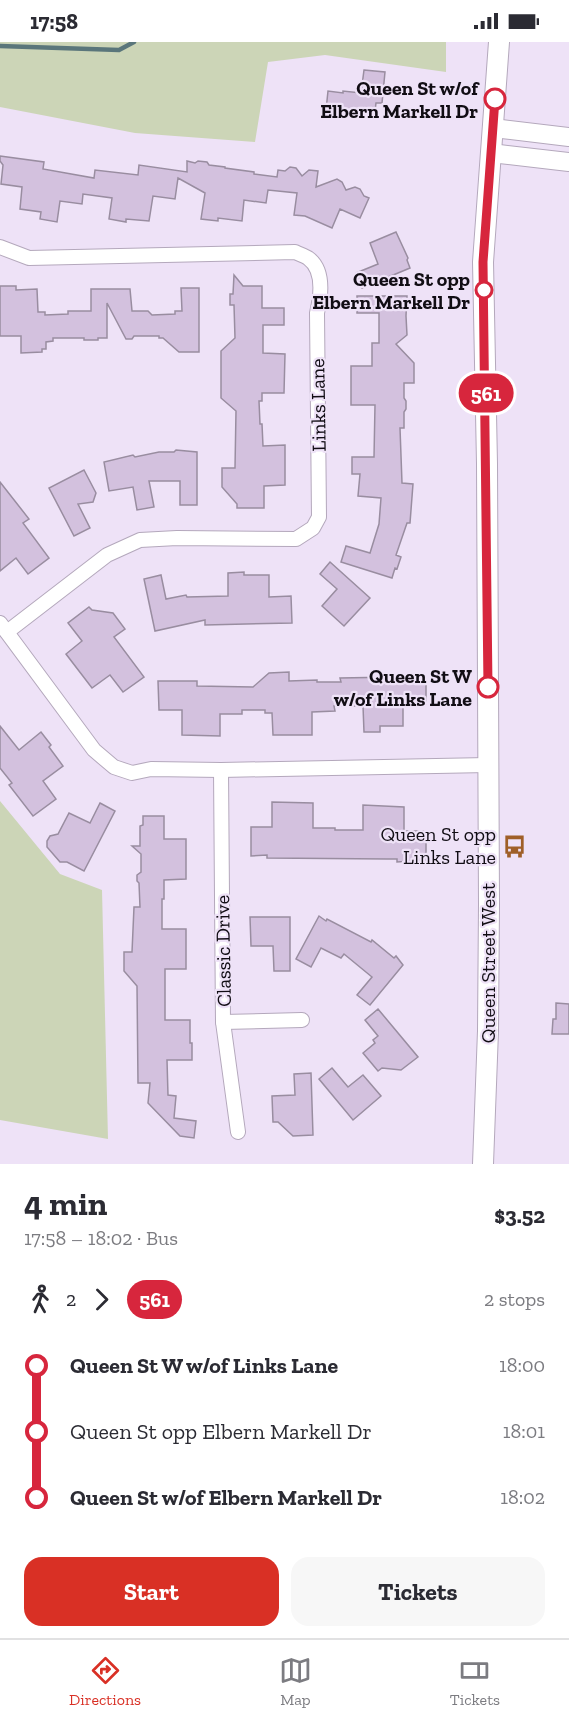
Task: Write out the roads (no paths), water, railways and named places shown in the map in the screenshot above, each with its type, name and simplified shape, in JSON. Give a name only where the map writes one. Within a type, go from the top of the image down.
[{"type":"main road","name":"Queen Street West","points":[[483,1164],[489,1031],[487,476],[483,262],[499,42]]},
{"type":"street","points":[[493,128],[569,137]]},
{"type":"street","points":[[491,153],[569,162]]},
{"type":"street","name":"Links Lane","points":[[0,247],[29,258],[295,252],[310,259],[318,273],[322,292],[317,313],[320,517],[313,528],[296,539],[140,540],[107,555],[3,627],[94,750],[114,768],[132,773],[150,769],[221,770],[488,765]]},
{"type":"street","name":"Classic Drive","points":[[221,770],[223,1022],[238,1132]]},
{"type":"street","points":[[223,1022],[302,1020]]},
{"type":"waterway","points":[[0,46],[119,50],[134,42]]},
{"type":"place","name":"Queen St w/of Elbern Markell Dr","points":[[495,99]]},
{"type":"place","name":"Queen St opp Elbern Markell Dr","points":[[484,290]]},
{"type":"place","name":"Queen St W w/of Links Lane","points":[[488,687]]},
{"type":"place","name":"Queen St opp Links Lane","points":[[514,846]]}]
